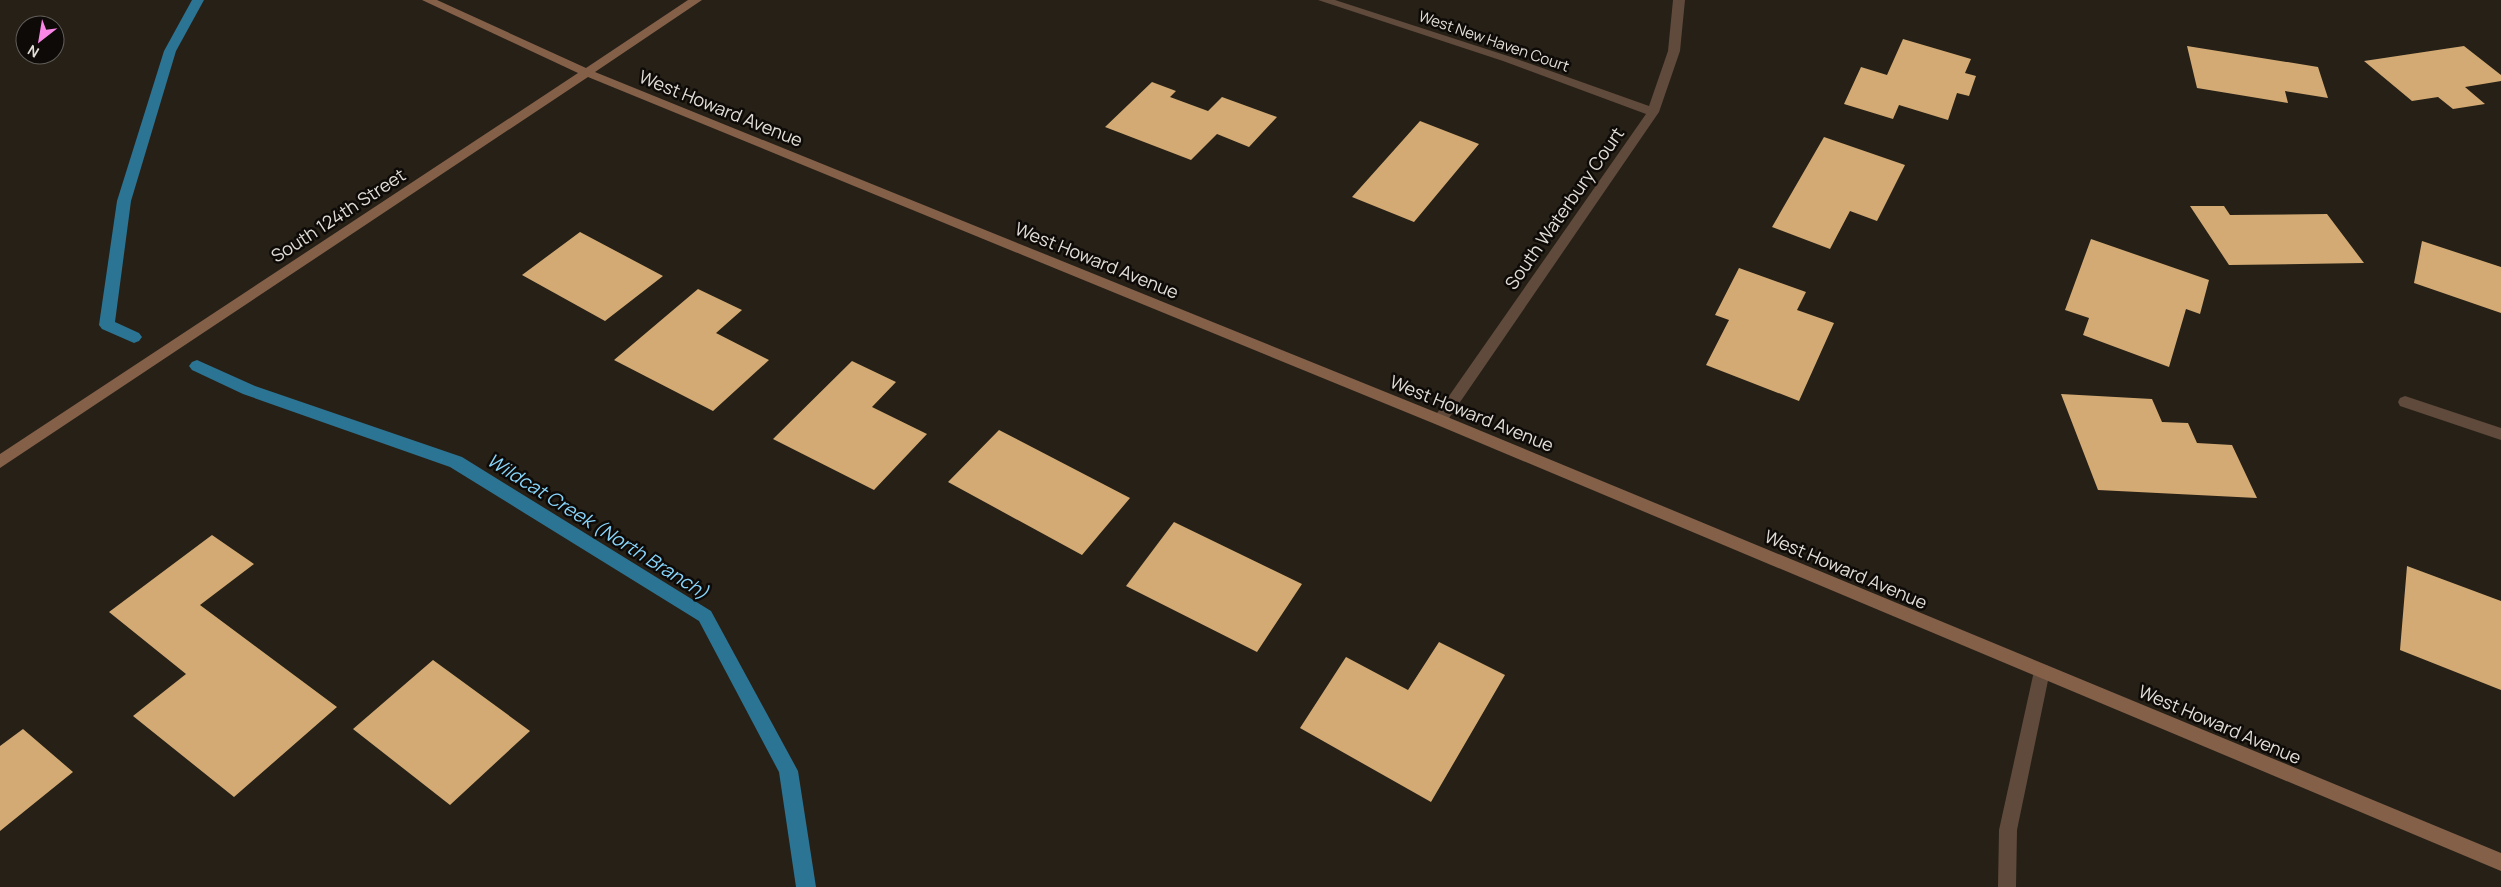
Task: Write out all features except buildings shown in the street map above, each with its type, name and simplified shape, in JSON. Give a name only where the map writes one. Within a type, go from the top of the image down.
[{"type":"street","name":"West Howard Avenue","points":[[428,0],[587,73],[1440,420],[2501,862]]},
{"type":"street","name":"South 124th Street","points":[[0,462],[696,0]]},
{"type":"street","name":"West New Haven Court","points":[[1324,0],[1507,59],[1653,112]]},
{"type":"street","name":"South Waterbury Court","points":[[1440,420],[1653,112],[1674,51],[1679,0]]},
{"type":"street","points":[[2405,402],[2501,434]]},
{"type":"street","points":[[2007,887],[2008,830],[2042,671]]},
{"type":"waterway","name":"Wildcat Creek (North Branch)","points":[[134,337],[107,325],[124,201],[170,51],[198,0]]},
{"type":"waterway","name":"Wildcat Creek (North Branch)","points":[[197,366],[249,390],[456,462],[705,616],[788,771],[806,887]]}]
